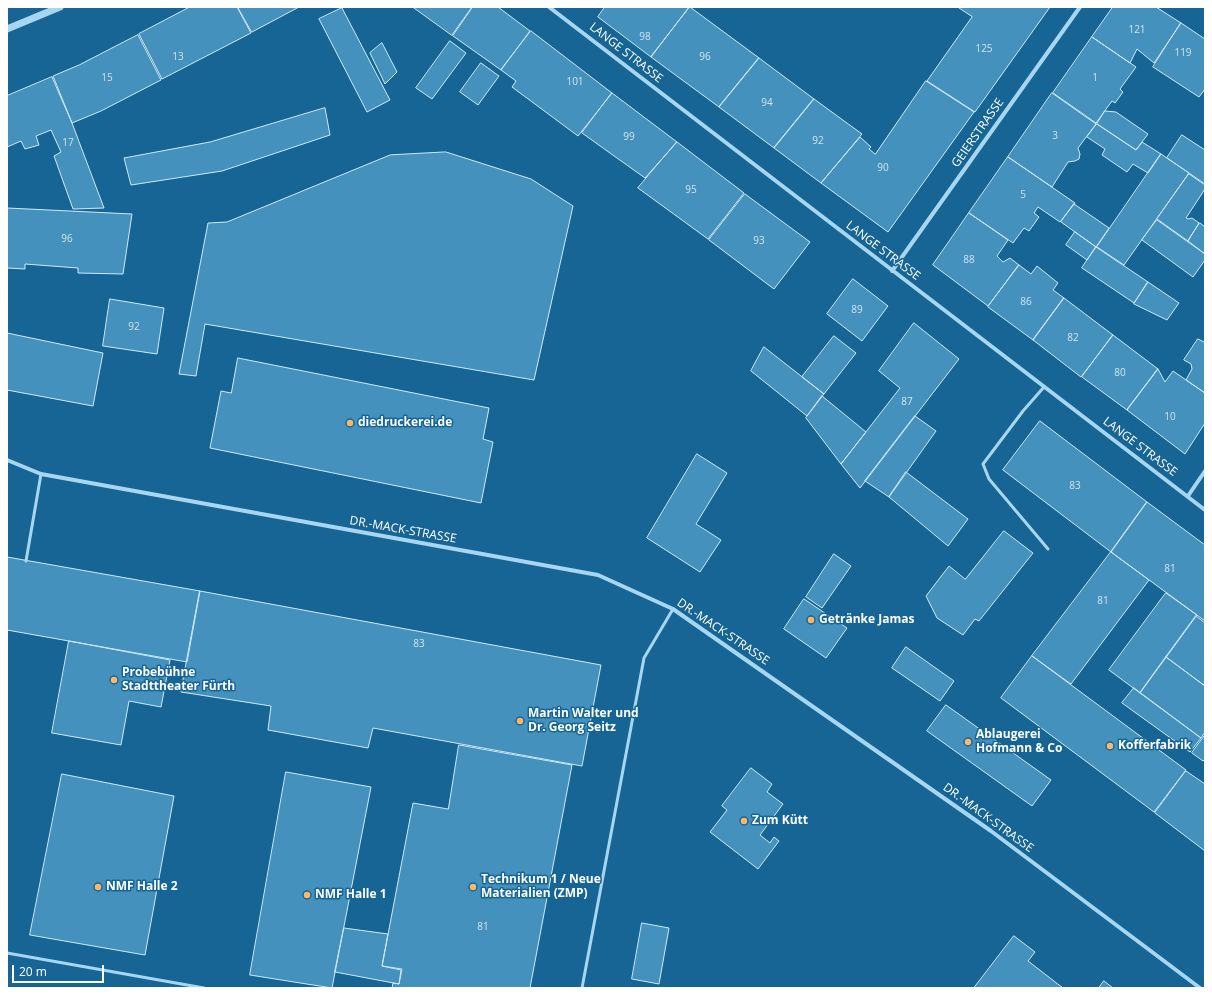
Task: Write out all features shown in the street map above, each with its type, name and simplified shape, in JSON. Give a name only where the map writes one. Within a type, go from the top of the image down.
[{"type":"street","points":[[7,29],[60,7]]},
{"type":"street","name":"LANGE STRASSE","points":[[549,7],[1205,510]]},
{"type":"street","name":"GEIERSTRASSE","points":[[892,271],[1080,7]]},
{"type":"street","name":"DR.-MACK-STRASSE","points":[[7,460],[41,474],[598,575],[673,609],[991,831],[1200,988]]},
{"type":"street","points":[[1188,496],[1205,472]]},
{"type":"lane","points":[[1044,387],[1023,411],[983,464],[989,479],[1048,549]]},
{"type":"lane","points":[[26,561],[41,474]]},
{"type":"lane","points":[[582,988],[644,658],[673,609]]},
{"type":"lane","points":[[7,953],[204,988]]},
{"type":"building","points":[[190,7],[237,7],[251,33],[162,79],[139,34]]},
{"type":"building","points":[[238,7],[299,7],[252,32]]},
{"type":"building","points":[[413,7],[472,7],[452,35]]},
{"type":"building","points":[[473,7],[498,7],[530,31],[501,70],[453,36]]},
{"type":"building","points":[[605,7],[689,7],[651,57],[598,17]]},
{"type":"building","points":[[690,7],[759,58],[719,107],[651,57]]},
{"type":"building","points":[[958,7],[1050,7],[975,112],[927,81],[972,17]]},
{"type":"building","points":[[1113,7],[1156,7],[1181,23],[1154,63],[1137,49],[1130,63],[1092,37]]},
{"type":"building","points":[[342,8],[390,100],[367,112],[319,19]]},
{"type":"building","points":[[1181,23],[1205,39],[1205,89],[1199,97],[1153,67]]},
{"type":"building","points":[[531,31],[612,93],[578,136],[512,87],[516,81],[501,70]]},
{"type":"building","points":[[138,35],[161,80],[101,111],[72,123],[53,76],[79,65]]},
{"type":"building","points":[[1092,37],[1136,67],[1120,89],[1123,92],[1115,103],[1112,101],[1096,123],[1053,93]]},
{"type":"building","points":[[450,41],[466,53],[432,99],[416,88]]},
{"type":"building","points":[[382,43],[397,72],[385,84],[370,53]]},
{"type":"building","points":[[759,58],[814,99],[774,148],[719,107]]},
{"type":"building","points":[[481,63],[499,76],[478,105],[460,92]]},
{"type":"building","points":[[52,77],[72,123],[104,208],[73,209],[54,156],[61,152],[51,130],[36,136],[39,145],[25,149],[21,141],[7,147],[7,96]]},
{"type":"building","points":[[926,81],[974,112],[888,232],[821,183],[860,137],[871,147],[869,149],[875,154]]},
{"type":"building","points":[[612,93],[677,142],[645,178],[582,133]]},
{"type":"building","points":[[1052,93],[1096,124],[1078,148],[1080,154],[1079,159],[1068,162],[1052,187],[1008,157]]},
{"type":"building","points":[[814,99],[862,134],[821,183],[774,148]]},
{"type":"building","points":[[325,108],[330,135],[222,171],[131,185],[124,158],[210,142]]},
{"type":"building","points":[[1105,111],[1116,112],[1148,134],[1136,150],[1097,124]]},
{"type":"building","points":[[1097,124],[1136,150],[1142,142],[1161,154],[1148,173],[1133,164],[1127,172],[1102,155],[1105,149],[1087,137]]},
{"type":"building","points":[[1182,135],[1205,150],[1205,184],[1167,158]]},
{"type":"building","points":[[677,142],[744,193],[708,239],[638,188]]},
{"type":"building","points":[[446,152],[531,179],[573,206],[534,380],[205,324],[196,376],[179,374],[208,223],[227,222],[390,155]]},
{"type":"building","points":[[1161,154],[1189,173],[1124,265],[1097,247]]},
{"type":"building","points":[[1008,157],[1075,203],[1060,222],[1038,207],[1034,213],[1039,217],[1029,231],[1024,228],[1013,243],[969,213]]},
{"type":"building","points":[[1189,174],[1205,185],[1205,189],[1186,218],[1192,218],[1199,223],[1188,241],[1157,219]]},
{"type":"building","points":[[745,194],[810,242],[774,289],[709,240]]},
{"type":"building","points":[[1074,204],[1109,228],[1096,247],[1061,222]]},
{"type":"building","points":[[7,208],[132,214],[123,274],[78,273],[78,268],[25,264],[25,269],[7,268]]},
{"type":"building","points":[[969,213],[1008,240],[997,256],[1003,262],[1010,258],[1019,265],[988,306],[933,265]]},
{"type":"building","points":[[1157,220],[1205,254],[1205,260],[1193,277],[1142,240]]},
{"type":"building","points":[[1200,223],[1205,227],[1205,254],[1188,241]]},
{"type":"building","points":[[1075,232],[1096,247],[1087,260],[1066,245]]},
{"type":"building","points":[[1096,247],[1148,282],[1134,303],[1082,268]]},
{"type":"building","points":[[1019,265],[1031,274],[1037,266],[1058,283],[1053,290],[1064,298],[1033,340],[988,307]]},
{"type":"building","points":[[853,279],[888,306],[862,341],[827,314]]},
{"type":"building","points":[[1148,282],[1179,303],[1167,320],[1134,304]]},
{"type":"building","points":[[1064,298],[1113,335],[1081,377],[1033,340]]},
{"type":"building","points":[[110,299],[164,308],[157,354],[103,346]]},
{"type":"building","points":[[914,323],[959,359],[860,488],[841,464],[900,388],[879,371]]},
{"type":"building","points":[[7,333],[103,353],[93,406],[7,390]]},
{"type":"building","points":[[1113,335],[1158,369],[1127,410],[1082,377]]},
{"type":"building","points":[[834,336],[856,353],[824,394],[802,377]]},
{"type":"building","points":[[1198,339],[1204,342],[1205,340],[1205,393],[1186,380],[1192,369],[1191,364],[1184,360]]},
{"type":"building","points":[[764,347],[824,394],[807,416],[751,371]]},
{"type":"building","name":"diedruckerei.de","points":[[238,358],[489,408],[483,439],[493,442],[481,503],[210,448],[221,391],[231,393]]},
{"type":"building","points":[[1158,369],[1165,382],[1173,371],[1205,393],[1205,423],[1185,454],[1127,410]]},
{"type":"building","points":[[822,396],[866,432],[841,464],[806,418]]},
{"type":"building","points":[[915,416],[936,431],[889,497],[865,481]]},
{"type":"building","points":[[1040,421],[1147,502],[1111,552],[1003,470]]},
{"type":"building","points":[[697,454],[727,473],[696,524],[721,540],[700,572],[647,538]]},
{"type":"building","points":[[906,472],[968,519],[948,546],[889,497]]},
{"type":"building","points":[[1147,502],[1205,545],[1205,621],[1111,552]]},
{"type":"building","points":[[1004,531],[1033,553],[979,621],[975,619],[963,635],[937,618],[926,596],[949,566],[965,579]]},
{"type":"building","points":[[1111,552],[1149,580],[1071,684],[1032,656]]},
{"type":"building","points":[[834,554],[851,566],[822,608],[806,597]]},
{"type":"building","points":[[7,557],[200,591],[187,662],[7,630]]},
{"type":"building","points":[[200,591],[601,665],[582,766],[373,728],[368,748],[268,730],[271,706],[181,692]]},
{"type":"building","points":[[1166,593],[1197,615],[1140,693],[1109,670]]},
{"type":"building","points":[[804,599],[847,628],[826,658],[784,629]]},
{"type":"building","points":[[1196,616],[1205,623],[1205,686],[1166,657]]},
{"type":"building","name":"Probebühne Stadttheater Fürth","points":[[69,641],[170,660],[161,707],[129,701],[121,745],[52,733]]},
{"type":"building","points":[[906,647],[954,681],[940,701],[892,668]]},
{"type":"building","name":"Kofferfabrik","points":[[1032,656],[1186,770],[1154,812],[1001,698]]},
{"type":"building","points":[[1166,657],[1205,686],[1205,732],[1201,738],[1140,693]]},
{"type":"building","points":[[1134,688],[1201,738],[1190,752],[1122,703]]},
{"type":"building","points":[[946,705],[1051,780],[1032,806],[927,731]]},
{"type":"building","points":[[1205,735],[1205,759],[1203,761],[1192,753]]},
{"type":"building","name":"Technikum 1 / Neue Materialien (ZMP)","points":[[459,745],[572,765],[530,988],[392,988],[393,983],[399,984],[402,969],[382,966],[413,803],[448,809]]},
{"type":"building","name":"Zum Kütt","points":[[751,768],[772,784],[767,792],[783,804],[760,835],[770,843],[774,837],[779,841],[758,869],[710,832],[727,810],[722,806]]},
{"type":"building","points":[[1186,771],[1205,784],[1205,851],[1155,813]]},
{"type":"building","name":"NMF Halle 1","points":[[286,772],[371,787],[332,988],[250,975]]},
{"type":"building","name":"NMF Halle 2","points":[[62,774],[174,796],[145,955],[30,935]]},
{"type":"building","points":[[642,923],[669,928],[659,984],[632,979]]},
{"type":"building","points":[[344,928],[388,934],[382,966],[401,970],[399,984],[335,972]]},
{"type":"building","points":[[1014,936],[1035,952],[1028,961],[1063,988],[974,988]]},
{"type":"building","points":[[1104,981],[1113,988],[1099,988]]},
{"type":"place","name":"diedruckerei.de","points":[[350,423]]},
{"type":"place","name":"Getränke Jamas","points":[[811,620]]},
{"type":"place","name":"Probebühne Stadttheater Fürth","points":[[114,680]]},
{"type":"place","name":"Martin Walter und Dr. Georg Seitz","points":[[520,721]]},
{"type":"place","name":"Ablaugerei Hofmann & Co","points":[[968,742]]},
{"type":"place","name":"Kofferfabrik","points":[[1110,746]]},
{"type":"place","name":"Zum Kütt","points":[[744,821]]},
{"type":"place","name":"NMF Halle 2","points":[[98,887]]},
{"type":"place","name":"Technikum 1 / Neue Materialien (ZMP)","points":[[473,887]]},
{"type":"place","name":"NMF Halle 1","points":[[307,895]]}]
